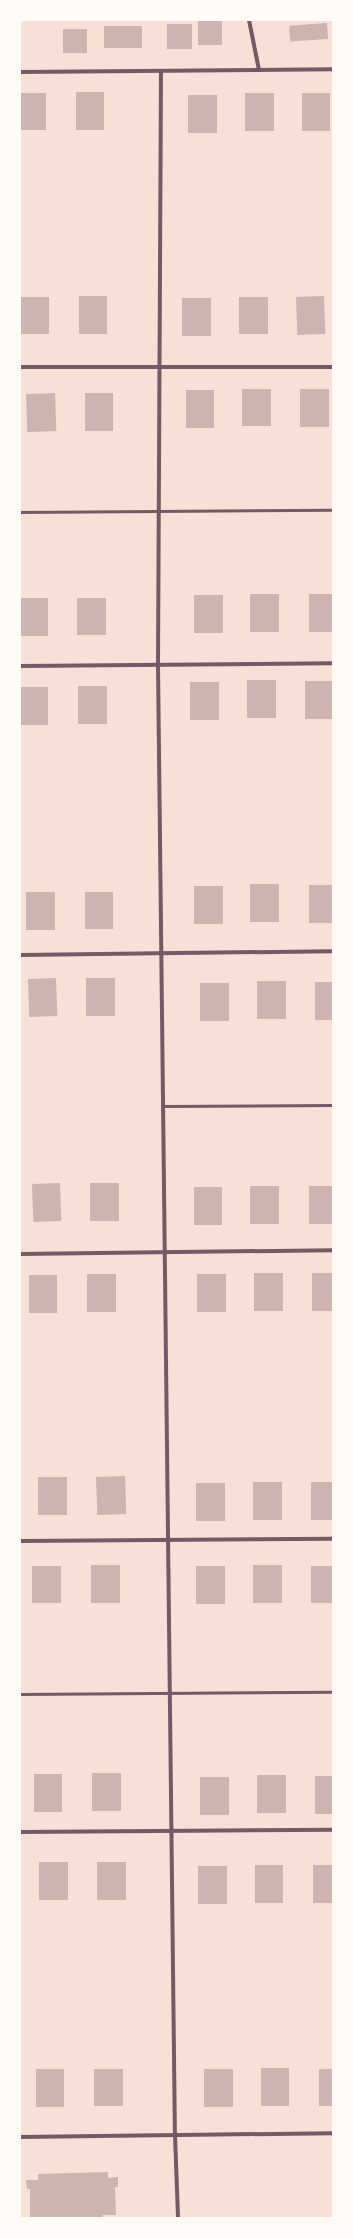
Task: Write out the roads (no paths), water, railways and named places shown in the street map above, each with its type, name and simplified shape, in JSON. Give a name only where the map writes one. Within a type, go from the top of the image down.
[{"type":"street","points":[[250,20],[259,70]]},
{"type":"street","points":[[20,72],[333,69]]},
{"type":"street","points":[[161,71],[158,666],[174,2135],[178,2218]]},
{"type":"street","points":[[20,367],[333,367]]},
{"type":"street","points":[[20,666],[158,666],[333,663]]},
{"type":"street","points":[[20,955],[333,951]]},
{"type":"street","points":[[20,1254],[333,1250]]},
{"type":"street","points":[[20,1541],[333,1539]]},
{"type":"street","points":[[20,1832],[333,1830]]},
{"type":"street","points":[[20,2137],[333,2133]]},
{"type":"lane","points":[[20,512],[333,510]]},
{"type":"lane","points":[[163,1106],[333,1105]]},
{"type":"lane","points":[[20,1694],[333,1692]]}]
